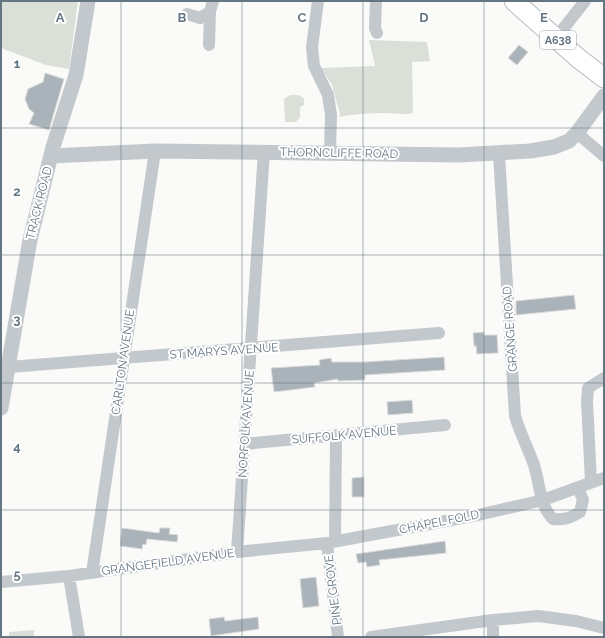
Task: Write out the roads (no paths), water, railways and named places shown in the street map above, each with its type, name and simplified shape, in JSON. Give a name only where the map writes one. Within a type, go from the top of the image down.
[{"type":"main road","name":"A638","points":[[514,1],[578,58],[604,78]]},
{"type":"street","name":"TRACK ROAD","points":[[1,408],[30,240],[51,156],[76,75],[88,1]]},
{"type":"street","points":[[318,1],[312,47],[314,66],[328,95],[331,115],[330,152]]},
{"type":"street","points":[[376,1],[375,28],[377,33]]},
{"type":"street","points":[[556,38],[585,1]]},
{"type":"street","points":[[187,14],[200,18],[212,7]]},
{"type":"street","points":[[209,45],[212,7]]},
{"type":"street","name":"THORNCLIFFE ROAD","points":[[51,156],[155,151],[330,152],[459,155],[499,154],[554,147],[569,141],[578,133],[604,96]]},
{"type":"street","points":[[578,133],[604,156]]},
{"type":"street","name":"CARLTON AVENUE","points":[[92,572],[155,151]]},
{"type":"street","name":"NORFOLK AVENUE","points":[[237,552],[252,349],[264,152]]},
{"type":"street","name":"GRANGE ROAD","points":[[499,154],[515,416],[521,437],[534,464],[543,500]]},
{"type":"street","name":"ST MARYS AVENUE","points":[[9,367],[252,349],[439,333]]},
{"type":"street","points":[[591,482],[587,408],[588,388],[604,378]]},
{"type":"street","name":"SUFFOLK AVENUE","points":[[244,444],[336,437],[445,426]]},
{"type":"street","name":"PINE GROVE","points":[[336,437],[331,542],[338,637]]},
{"type":"street","name":"CHAPEL FOLD","points":[[331,542],[478,515],[543,500],[604,478]]},
{"type":"street","points":[[543,500],[546,511],[553,519],[563,520],[574,517],[580,512],[583,500],[578,488]]},
{"type":"street","name":"GRANGEFIELD AVENUE","points":[[1,582],[70,576],[237,552],[331,542]]},
{"type":"street","points":[[70,576],[79,637]]},
{"type":"street","points":[[371,637],[493,620],[538,616],[576,621],[604,628]]},
{"type":"street","points":[[493,620],[493,637]]}]
